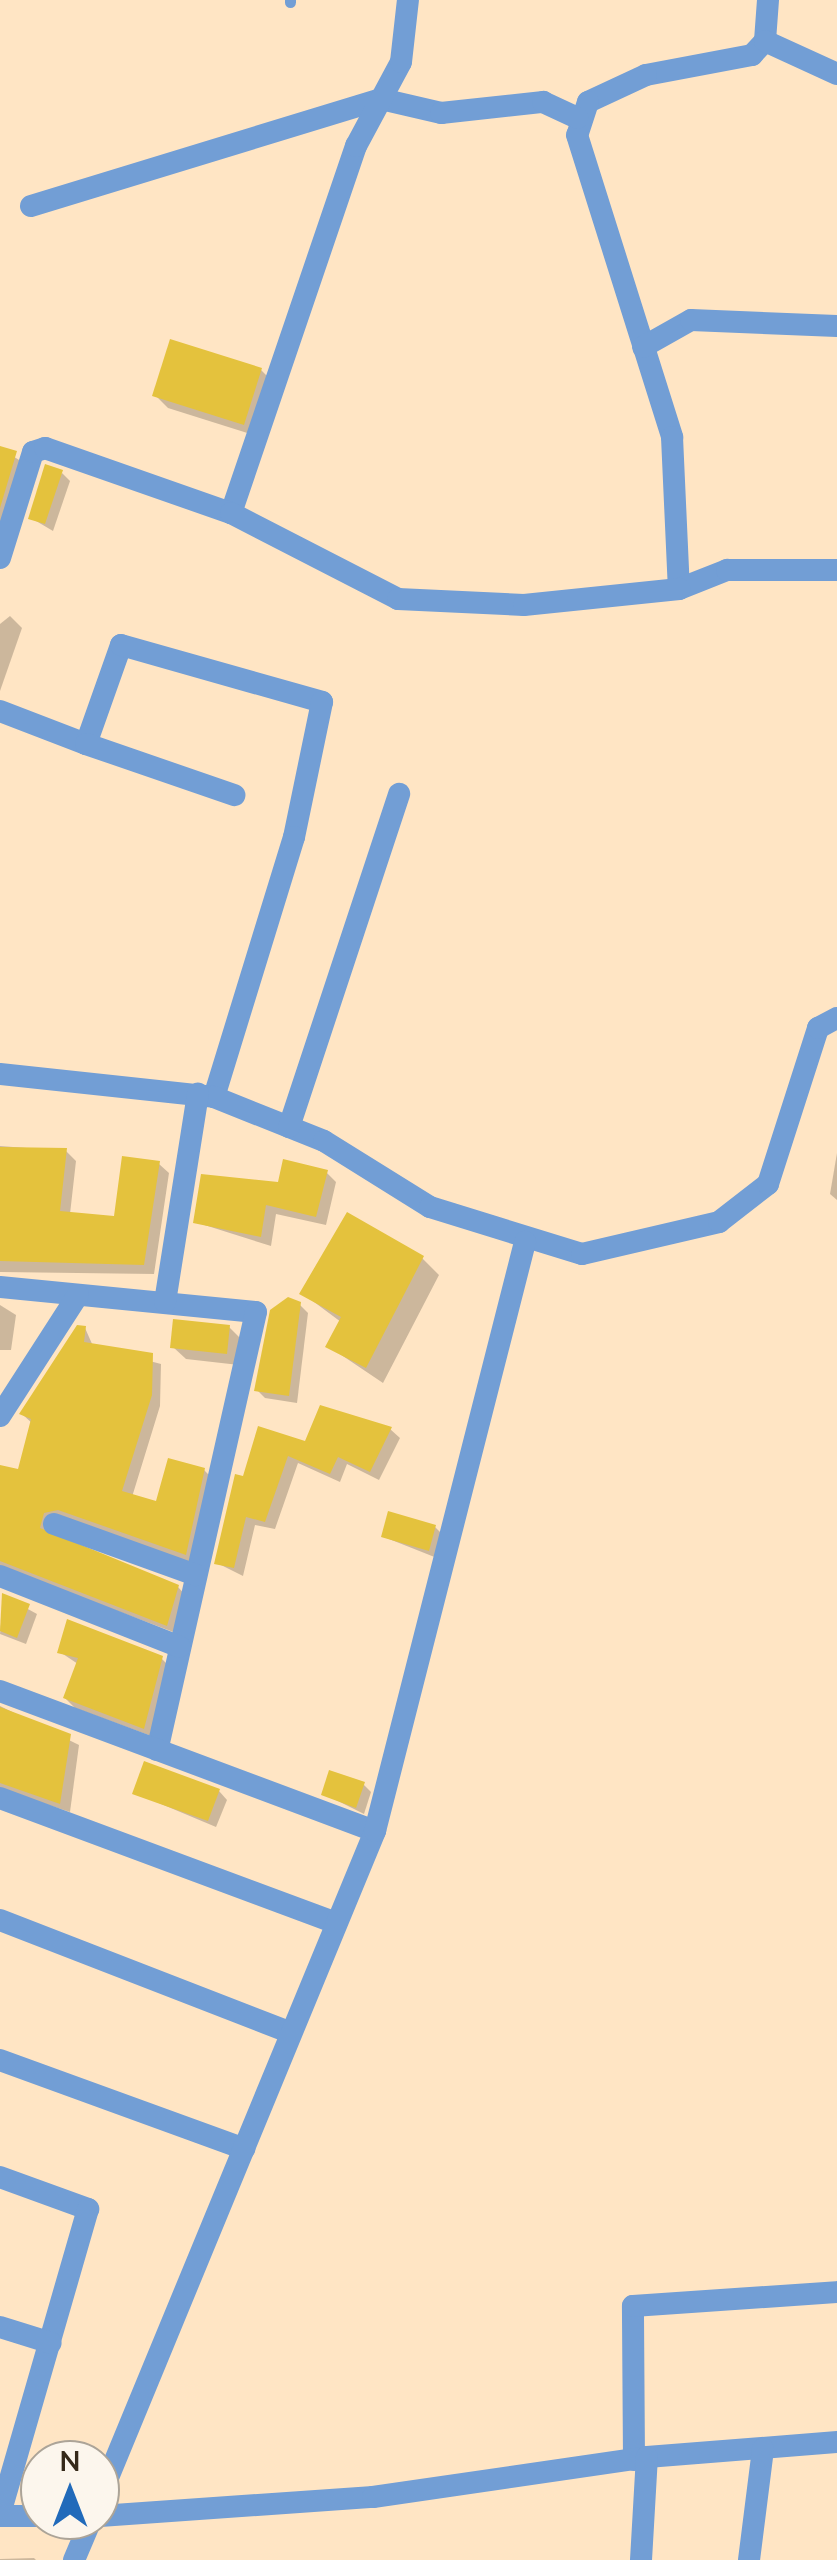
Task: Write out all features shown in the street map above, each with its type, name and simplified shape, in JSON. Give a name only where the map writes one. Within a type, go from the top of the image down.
[{"type":"street","points":[[231,513],[356,146],[401,62],[408,0]]},
{"type":"street","points":[[679,589],[672,437],[581,168],[578,118],[588,102],[646,76],[743,58],[765,41],[768,0]]},
{"type":"street","points":[[765,41],[837,74]]},
{"type":"street","points":[[31,206],[381,99],[441,113],[543,102],[578,118]]},
{"type":"street","points":[[643,347],[691,320],[837,326]]},
{"type":"street","points":[[0,558],[33,452],[45,448],[231,513],[398,599],[524,606],[679,589],[727,570],[837,570]]},
{"type":"street","points":[[86,744],[121,645],[322,702],[294,837],[206,1096],[164,1302]]},
{"type":"street","points":[[0,711],[234,795]]},
{"type":"street","points":[[288,1127],[399,794]]},
{"type":"street","points":[[0,1074],[206,1096],[288,1127],[430,1207],[525,1242],[582,1254],[719,1222],[768,1184],[818,1028],[835,1015]]},
{"type":"street","points":[[120,2450],[374,1832],[525,1242]]},
{"type":"street","points":[[0,1287],[256,1312],[157,1750]]},
{"type":"street","points":[[0,1416],[78,1295]]},
{"type":"street","points":[[54,1524],[196,1576]]},
{"type":"street","points":[[0,1576],[180,1647]]},
{"type":"street","points":[[0,1692],[374,1832]]},
{"type":"street","points":[[0,1798],[336,1923]]},
{"type":"street","points":[[0,1920],[291,2033]]},
{"type":"street","points":[[0,2060],[244,2149]]},
{"type":"street","points":[[0,2178],[88,2209],[2,2516]]},
{"type":"street","points":[[642,2560],[633,2306],[837,2292]]},
{"type":"street","points":[[0,2328],[50,2342]]},
{"type":"street","points":[[120,2515],[372,2498],[641,2458],[837,2442]]},
{"type":"street","points":[[749,2560],[763,2449]]},
{"type":"building","points":[[170,339],[262,368],[244,425],[152,396]]},
{"type":"building","points":[[0,446],[17,451],[0,508]]},
{"type":"building","points":[[45,464],[63,470],[45,524],[28,519]]},
{"type":"building","points":[[0,1147],[67,1148],[60,1211],[114,1216],[122,1156],[160,1161],[144,1265],[0,1261]]},
{"type":"building","points":[[283,1159],[328,1170],[316,1217],[266,1205],[261,1237],[193,1223],[201,1174],[278,1182]]},
{"type":"building","points":[[347,1212],[424,1256],[366,1368],[325,1347],[341,1317],[299,1294]]},
{"type":"building","points":[[288,1297],[301,1302],[289,1396],[254,1391],[270,1310]]},
{"type":"building","points":[[173,1319],[230,1325],[227,1354],[170,1348]]},
{"type":"building","points":[[77,1325],[86,1326],[84,1342],[153,1353],[152,1395],[122,1491],[156,1501],[168,1458],[205,1468],[186,1555],[58,1510],[44,1513],[40,1528],[179,1585],[167,1626],[0,1561],[0,1465],[18,1469],[31,1419],[19,1414]]},
{"type":"building","points":[[320,1405],[392,1427],[370,1472],[338,1457],[330,1474],[288,1456],[265,1522],[246,1517],[234,1568],[214,1564],[235,1474],[243,1476],[258,1426],[305,1441]]},
{"type":"building","points":[[388,1511],[436,1525],[429,1551],[381,1537]]},
{"type":"building","points":[[2,1593],[30,1604],[17,1638],[0,1631]]},
{"type":"building","points":[[67,1619],[163,1656],[144,1729],[63,1698],[78,1658],[57,1653]]},
{"type":"building","points":[[0,1707],[71,1734],[60,1804],[0,1783]]},
{"type":"building","points":[[144,1761],[220,1789],[208,1821],[132,1794]]},
{"type":"building","points":[[329,1770],[365,1782],[356,1808],[321,1795]]}]
